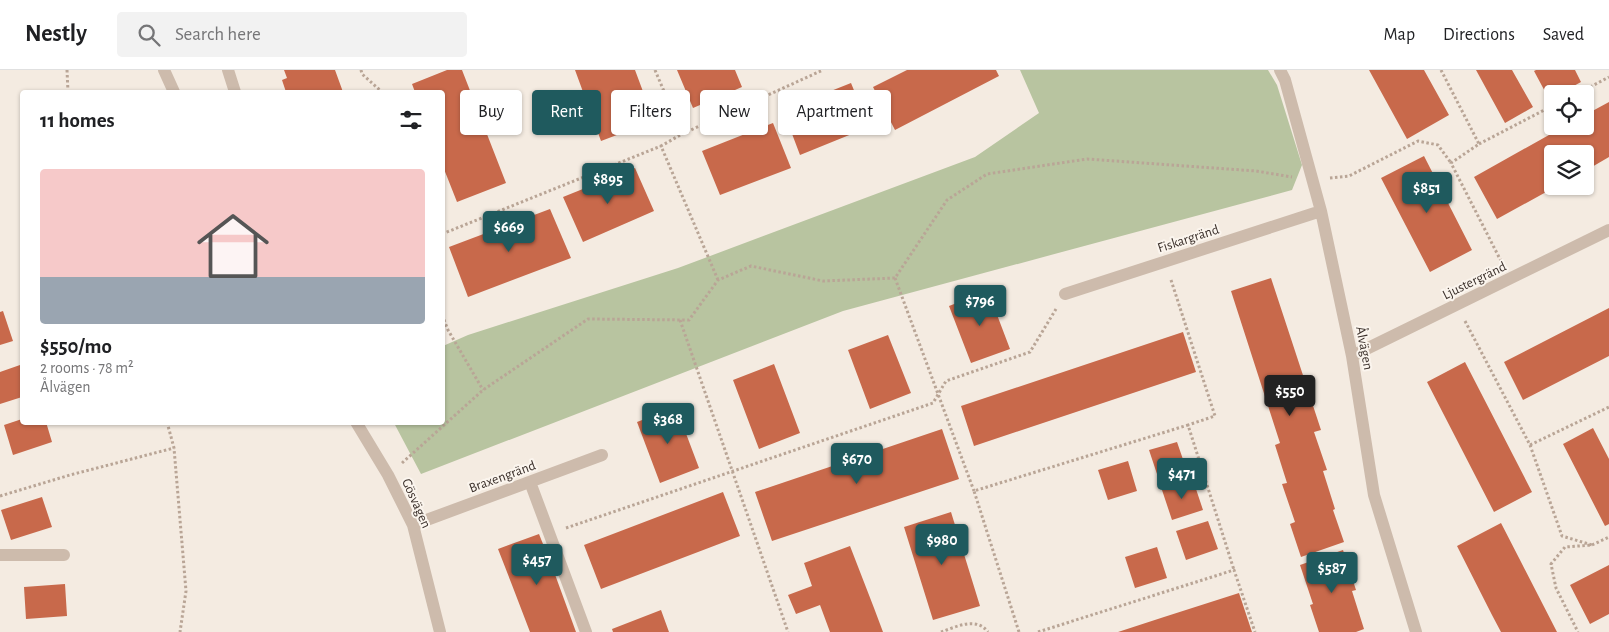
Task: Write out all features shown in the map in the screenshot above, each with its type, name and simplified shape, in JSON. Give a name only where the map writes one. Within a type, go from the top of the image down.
[{"type":"street","points":[[164,70],[173,90]]},
{"type":"street","points":[[228,70],[233,90]]},
{"type":"street","name":"Ålvägen","points":[[1280,70],[1285,80],[1321,210],[1352,356],[1374,495],[1416,632]]},
{"type":"street","name":"Fiskargränd","points":[[1065,294],[1321,210]]},
{"type":"street","name":"Ljustergränd","points":[[1352,356],[1609,230]]},
{"type":"street","name":"Gösvägen","points":[[358,425],[388,475],[413,525],[440,632]]},
{"type":"street","name":"Braxengränd","points":[[413,525],[602,455]]},
{"type":"street","points":[[530,482],[586,632]]},
{"type":"street","points":[[0,555],[64,555]]},
{"type":"path","points":[[67,70],[68,90]]},
{"type":"path","points":[[360,70],[380,90]]},
{"type":"path","points":[[655,70],[663,90]]},
{"type":"path","points":[[690,130],[823,70]]},
{"type":"path","points":[[1441,70],[1479,144]]},
{"type":"path","points":[[1594,85],[1609,77]]},
{"type":"path","points":[[1451,163],[1479,144],[1544,110]]},
{"type":"path","points":[[445,232],[661,146],[680,135]]},
{"type":"path","points":[[895,278],[947,200],[987,174],[1087,159],[1256,171],[1313,180],[1349,176],[1418,141],[1438,145],[1451,163],[1510,279]]},
{"type":"path","points":[[661,146],[718,280]]},
{"type":"path","points":[[974,491],[1216,416],[1164,262]]},
{"type":"path","points":[[445,424],[483,390],[588,319],[689,320],[718,280],[751,266],[823,281],[895,278]]},
{"type":"path","points":[[895,278],[974,491],[1019,632]]},
{"type":"path","points":[[549,534],[933,403],[946,381],[1030,352],[1065,294]]},
{"type":"path","points":[[1457,305],[1530,446],[1562,536],[1592,545]]},
{"type":"path","points":[[680,320],[788,632]]},
{"type":"path","points":[[445,322],[483,390]]},
{"type":"path","points":[[1530,446],[1609,407]]},
{"type":"path","points":[[167,425],[174,448],[186,591],[180,632]]},
{"type":"path","points":[[388,475],[444,425]]},
{"type":"path","points":[[1188,425],[1255,632]]},
{"type":"path","points":[[0,496],[70,475],[174,448]]},
{"type":"path","points":[[1578,632],[1556,588],[1551,564],[1565,547],[1592,545],[1609,537]]},
{"type":"path","points":[[1038,632],[1234,570]]},
{"type":"path","points":[[940,632],[963,624],[973,623],[985,628],[988,632]]},
{"type":"green space","points":[[1020,70],[1268,70],[1277,85],[1302,165],[1292,190],[843,311],[421,474],[395,425],[445,425],[445,345],[468,335],[678,268],[975,157],[1039,113]]},
{"type":"building","points":[[284,70],[335,70],[342,90],[285,90],[282,80],[287,78]]},
{"type":"building","points":[[447,70],[462,70],[470,90],[460,90],[460,135],[487,135],[506,183],[457,202],[445,172],[445,90],[414,90],[412,84]]},
{"type":"building","points":[[575,70],[635,70],[642,90],[611,90],[611,135],[617,135],[601,141],[599,135],[601,135],[601,90],[582,90]]},
{"type":"building","points":[[677,70],[735,70],[742,87],[735,90],[700,90],[700,105],[693,108],[690,101],[690,90],[685,90]]},
{"type":"building","points":[[907,70],[996,70],[999,76],[895,130],[891,122],[891,90],[875,90],[873,87]]},
{"type":"building","points":[[1369,70],[1424,70],[1449,115],[1407,139]]},
{"type":"building","points":[[1476,70],[1512,70],[1533,107],[1505,123]]},
{"type":"building","points":[[1575,70],[1581,82],[1576,85],[1544,85],[1544,90],[1534,71]]},
{"type":"building","points":[[851,83],[854,90],[833,90]]},
{"type":"building","points":[[1609,102],[1609,157],[1594,166],[1594,145],[1544,145],[1544,193],[1497,219],[1474,177],[1549,135],[1594,135],[1594,110]]},
{"type":"building","points":[[773,123],[791,168],[720,195],[702,151],[743,135],[768,135],[768,125]]},
{"type":"building","points":[[792,135],[849,135],[800,155]]},
{"type":"building","points":[[1424,156],[1472,250],[1430,272],[1381,178]]},
{"type":"building","points":[[635,168],[654,211],[583,242],[563,197]]},
{"type":"building","points":[[550,209],[571,258],[468,297],[449,247]]},
{"type":"building","points":[[1271,278],[1321,430],[1314,432],[1327,470],[1323,471],[1344,542],[1301,557],[1290,524],[1295,522],[1282,484],[1287,483],[1275,445],[1280,443],[1231,291]]},
{"type":"building","points":[[988,291],[1010,349],[971,363],[949,306]]},
{"type":"building","points":[[1609,308],[1609,356],[1523,400],[1504,362]]},
{"type":"building","points":[[3,311],[13,341],[0,345],[0,312]]},
{"type":"building","points":[[1183,332],[1196,372],[974,446],[961,406]]},
{"type":"building","points":[[888,335],[911,393],[870,409],[848,350]]},
{"type":"building","points":[[1465,362],[1532,492],[1494,512],[1427,382]]},
{"type":"building","points":[[774,364],[800,433],[759,449],[733,380]]},
{"type":"building","points":[[20,365],[20,398],[0,404],[0,372]]},
{"type":"building","points":[[676,407],[699,468],[660,483],[637,422]]},
{"type":"building","points":[[20,420],[20,425],[47,425],[52,442],[13,455],[4,425]]},
{"type":"building","points":[[1593,428],[1609,459],[1609,524],[1605,526],[1563,444]]},
{"type":"building","points":[[942,429],[959,479],[772,541],[755,492]]},
{"type":"building","points":[[1177,442],[1187,471],[1159,480],[1149,450]]},
{"type":"building","points":[[1128,461],[1137,491],[1108,500],[1098,470]]},
{"type":"building","points":[[1193,480],[1203,510],[1172,520],[1162,490]]},
{"type":"building","points":[[723,492],[740,536],[601,589],[584,545]]},
{"type":"building","points":[[42,497],[52,527],[11,540],[1,510]]},
{"type":"building","points":[[951,512],[980,606],[933,620],[904,527]]},
{"type":"building","points":[[1208,521],[1218,549],[1186,560],[1176,531]]},
{"type":"building","points":[[1501,523],[1557,632],[1501,632],[1492,615],[1457,546]]},
{"type":"building","points":[[539,534],[576,632],[530,632],[498,549]]},
{"type":"building","points":[[850,546],[883,632],[830,632],[820,605],[796,614],[788,595],[812,586],[804,563]]},
{"type":"building","points":[[1157,547],[1167,578],[1135,588],[1125,557]]},
{"type":"building","points":[[1343,550],[1356,590],[1352,591],[1364,629],[1356,632],[1319,632],[1310,605],[1313,604],[1300,565]]},
{"type":"building","points":[[1609,565],[1609,614],[1590,624],[1570,585]]},
{"type":"building","points":[[65,584],[67,616],[26,619],[24,587]]},
{"type":"building","points":[[1239,593],[1252,632],[1118,632],[1164,617]]},
{"type":"building","points":[[661,610],[669,632],[613,632],[612,629]]}]
